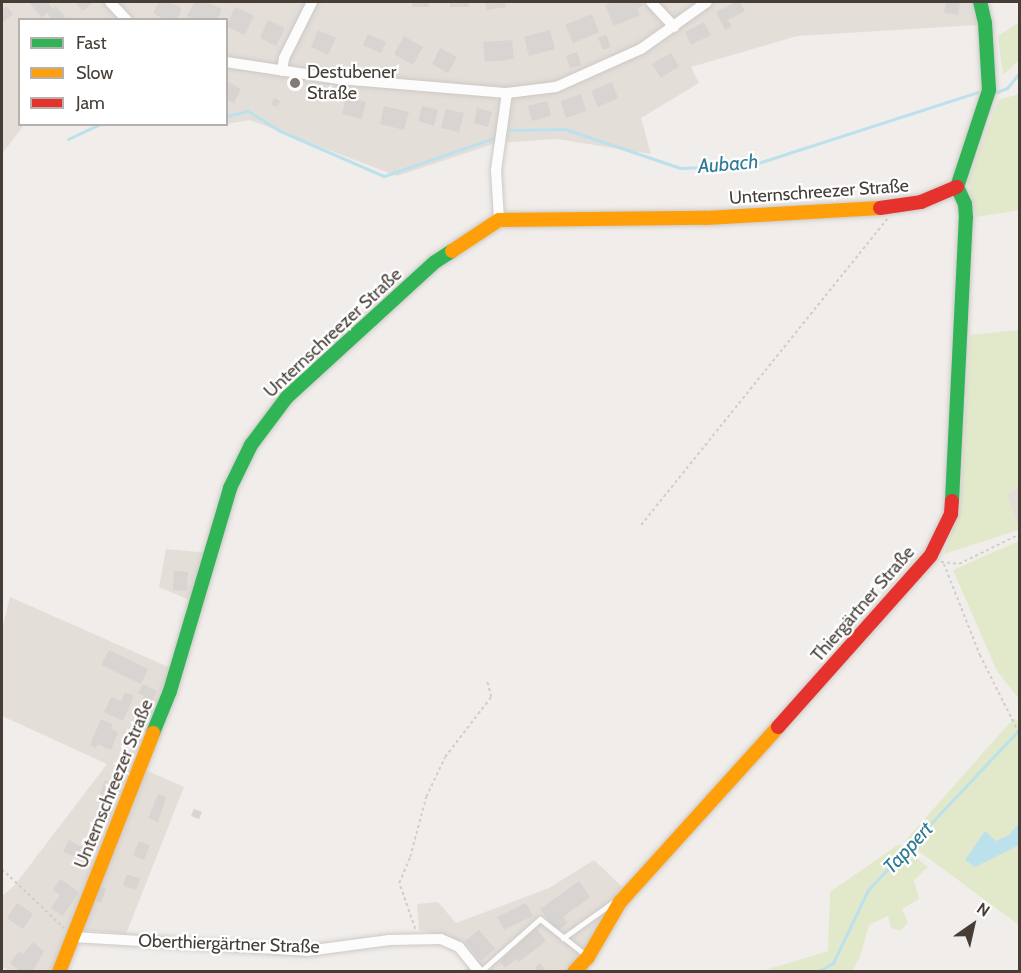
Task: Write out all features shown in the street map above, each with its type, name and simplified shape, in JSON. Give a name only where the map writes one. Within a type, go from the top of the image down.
[{"type":"street","points":[[110,2],[125,18]]},
{"type":"street","points":[[282,71],[284,58],[312,2]]},
{"type":"street","points":[[651,2],[674,27]]},
{"type":"street","points":[[228,62],[339,79],[507,93],[556,87],[641,49],[707,2]]},
{"type":"street","points":[[957,187],[989,90],[985,23],[980,2]]},
{"type":"street","points":[[499,220],[496,170],[507,93]]},
{"type":"street","name":"Unternschreezer Straße","points":[[59,972],[170,691],[230,488],[251,445],[287,397],[435,262],[499,220],[706,218],[856,211],[921,202],[957,187]]},
{"type":"street","name":"Thiergärtner Straße","points":[[574,972],[588,957],[620,902],[931,555],[951,514],[966,218],[965,204],[957,187]]},
{"type":"street","name":"Oberthiergärtner Straße","points":[[74,937],[307,951],[418,938],[449,941],[470,958],[479,972]]},
{"type":"lane","points":[[563,938],[618,898],[620,902]]},
{"type":"lane","points":[[479,972],[540,919],[588,957]]},
{"type":"path","points":[[641,525],[899,205]]},
{"type":"path","points":[[944,564],[959,564],[1020,534]]},
{"type":"path","points":[[931,555],[944,564],[980,656],[1020,735]]},
{"type":"path","points":[[418,938],[399,883],[410,857],[426,796],[445,757],[491,697],[487,681]]},
{"type":"path","points":[[2,869],[74,937]]},
{"type":"shaded area","points":[[2,2],[974,2],[978,25],[797,36],[691,67],[699,83],[641,118],[651,154],[557,139],[496,143],[397,176],[250,120],[228,124],[228,18],[18,18],[18,126],[23,126],[2,154]]},
{"type":"shaded area","points":[[1019,486],[1020,530],[1007,494]]},
{"type":"shaded area","points":[[166,549],[208,553],[194,602],[159,587]]},
{"type":"shaded area","points":[[10,597],[173,669],[134,765],[184,787],[126,934],[72,929],[53,971],[8,971],[2,966],[2,896],[14,886],[107,764],[2,716],[2,629]]},
{"type":"shaded area","points":[[594,860],[634,898],[581,959],[591,972],[461,971],[469,967],[444,936],[419,930],[417,904],[438,902],[456,923],[549,888]]},
{"type":"green space","points":[[1019,22],[1019,60],[1003,75],[998,36]]},
{"type":"green space","points":[[1019,94],[1019,210],[976,217],[968,182],[998,100]]},
{"type":"green space","points":[[1019,330],[1019,486],[1007,494],[1019,530],[944,554],[960,509],[970,335]]},
{"type":"green space","points":[[1019,541],[1019,699],[997,671],[953,570]]},
{"type":"green space","points":[[1014,718],[1020,724],[1019,925],[905,841]]},
{"type":"green space","points":[[899,844],[928,867],[914,880],[919,899],[902,909],[908,923],[900,931],[891,928],[888,916],[869,925],[860,957],[852,971],[762,971],[828,951],[830,892]]},
{"type":"water","points":[[1019,823],[1019,845],[975,867],[965,860],[985,831],[996,841],[1009,835]]},
{"type":"building","points":[[29,2],[47,2],[53,9],[56,6],[65,18],[51,18],[47,13],[42,18]]},
{"type":"building","points":[[75,2],[94,2],[83,11]]},
{"type":"building","points":[[159,2],[169,2],[182,8],[178,18],[162,18],[153,13]]},
{"type":"building","points":[[195,2],[206,2],[222,9],[218,18],[187,16]]},
{"type":"building","points":[[412,2],[429,2],[429,7],[412,7]]},
{"type":"building","points":[[450,2],[469,2],[469,7],[450,7]]},
{"type":"building","points":[[485,2],[505,2],[506,7],[487,10]]},
{"type":"building","points":[[613,2],[641,2],[643,6],[637,8],[640,15],[614,26],[605,5]]},
{"type":"building","points":[[740,2],[745,11],[728,20],[732,26],[725,30],[716,12]]},
{"type":"building","points":[[946,2],[960,2],[958,15],[944,13]]},
{"type":"building","points":[[7,6],[13,14],[2,23],[2,10]]},
{"type":"building","points":[[235,7],[254,16],[245,35],[228,27]]},
{"type":"building","points":[[592,14],[599,32],[573,43],[565,25]]},
{"type":"building","points":[[268,20],[285,28],[276,46],[260,38]]},
{"type":"building","points":[[704,22],[711,35],[691,45],[685,32]]},
{"type":"building","points":[[318,30],[336,38],[328,55],[311,47]]},
{"type":"building","points":[[550,30],[555,49],[529,56],[524,37]]},
{"type":"building","points":[[368,34],[386,42],[381,53],[363,45]]},
{"type":"building","points":[[606,35],[611,47],[603,50],[598,38]]},
{"type":"building","points":[[404,36],[423,47],[413,65],[394,54]]},
{"type":"building","points":[[512,40],[514,59],[485,62],[483,42]]},
{"type":"building","points":[[440,48],[457,57],[448,73],[432,64]]},
{"type":"building","points":[[577,52],[581,65],[570,68],[566,56]]},
{"type":"building","points":[[671,53],[679,66],[661,78],[652,64]]},
{"type":"building","points":[[228,82],[241,89],[234,103],[228,100]]},
{"type":"building","points":[[612,82],[618,98],[598,107],[591,91]]},
{"type":"building","points":[[581,94],[586,111],[566,118],[561,101]]},
{"type":"building","points":[[346,97],[366,102],[362,119],[342,114]]},
{"type":"building","points":[[274,98],[280,101],[277,107],[271,104]]},
{"type":"building","points":[[547,101],[551,116],[532,121],[528,106]]},
{"type":"building","points":[[384,106],[409,112],[404,130],[380,124]]},
{"type":"building","points":[[422,106],[438,110],[434,126],[418,121]]},
{"type":"building","points":[[477,108],[492,112],[488,127],[474,123]]},
{"type":"building","points":[[446,109],[464,113],[459,132],[441,128]]},
{"type":"building","points":[[174,571],[188,572],[187,591],[173,590]]},
{"type":"building","points":[[109,650],[148,669],[141,684],[101,665]]},
{"type":"building","points":[[143,684],[157,691],[151,704],[142,700],[144,696],[138,693]]},
{"type":"building","points":[[125,692],[134,696],[123,721],[104,712],[111,697],[121,701]]},
{"type":"building","points":[[101,719],[113,724],[111,729],[118,732],[111,750],[98,744],[96,748],[90,745]]},
{"type":"building","points":[[105,780],[117,784],[111,798],[100,794]]},
{"type":"building","points":[[158,794],[166,797],[158,822],[148,818]]},
{"type":"building","points":[[194,809],[202,812],[199,819],[191,816]]},
{"type":"building","points":[[69,840],[82,847],[78,858],[63,852]]},
{"type":"building","points":[[139,841],[150,846],[144,860],[133,855]]},
{"type":"building","points":[[127,874],[140,879],[136,890],[123,885]]},
{"type":"building","points":[[60,879],[79,892],[63,916],[51,908],[60,895],[53,890]]},
{"type":"building","points":[[579,881],[590,897],[563,917],[568,923],[557,931],[540,909]]},
{"type":"building","points":[[98,886],[106,889],[101,903],[93,900]]},
{"type":"building","points":[[17,903],[33,914],[23,929],[7,918]]},
{"type":"building","points":[[526,903],[533,916],[504,930],[497,917]]},
{"type":"building","points":[[536,928],[546,941],[519,962],[516,959],[505,968],[500,962]]},
{"type":"building","points":[[479,930],[495,949],[481,961],[465,941]]},
{"type":"building","points":[[33,942],[44,951],[32,972],[21,972],[10,963],[19,951],[23,954]]},
{"type":"building","points":[[540,963],[545,969],[543,972],[538,972],[535,967]]},
{"type":"waterway","name":"Aubach","points":[[997,92],[1007,88],[1020,72]]},
{"type":"waterway","name":"Aubach","points":[[510,130],[565,129],[680,168],[752,165],[978,92]]},
{"type":"waterway","name":"Aubach","points":[[228,116],[248,111],[278,130],[384,176],[494,138]]},
{"type":"waterway","name":"Aubach","points":[[68,139],[96,126]]},
{"type":"waterway","name":"Tappert","points":[[817,972],[833,963],[868,890],[1016,733]]},
{"type":"traffic: fast","points":[[952,501],[966,218],[965,204],[957,187],[989,90],[985,23],[980,2]]},
{"type":"traffic: fast","points":[[153,733],[170,691],[230,488],[251,445],[287,397],[435,262],[452,251]]},
{"type":"traffic: slow","points":[[452,251],[499,220],[706,218],[880,208]]},
{"type":"traffic: slow","points":[[574,972],[588,957],[620,902],[778,727]]},
{"type":"traffic: slow","points":[[59,972],[153,733]]},
{"type":"traffic: jam","points":[[880,208],[921,202],[957,187]]},
{"type":"traffic: jam","points":[[778,727],[931,555],[951,514],[952,501]]},
{"type":"place","name":"Destubener Straße","points":[[295,83]]}]
